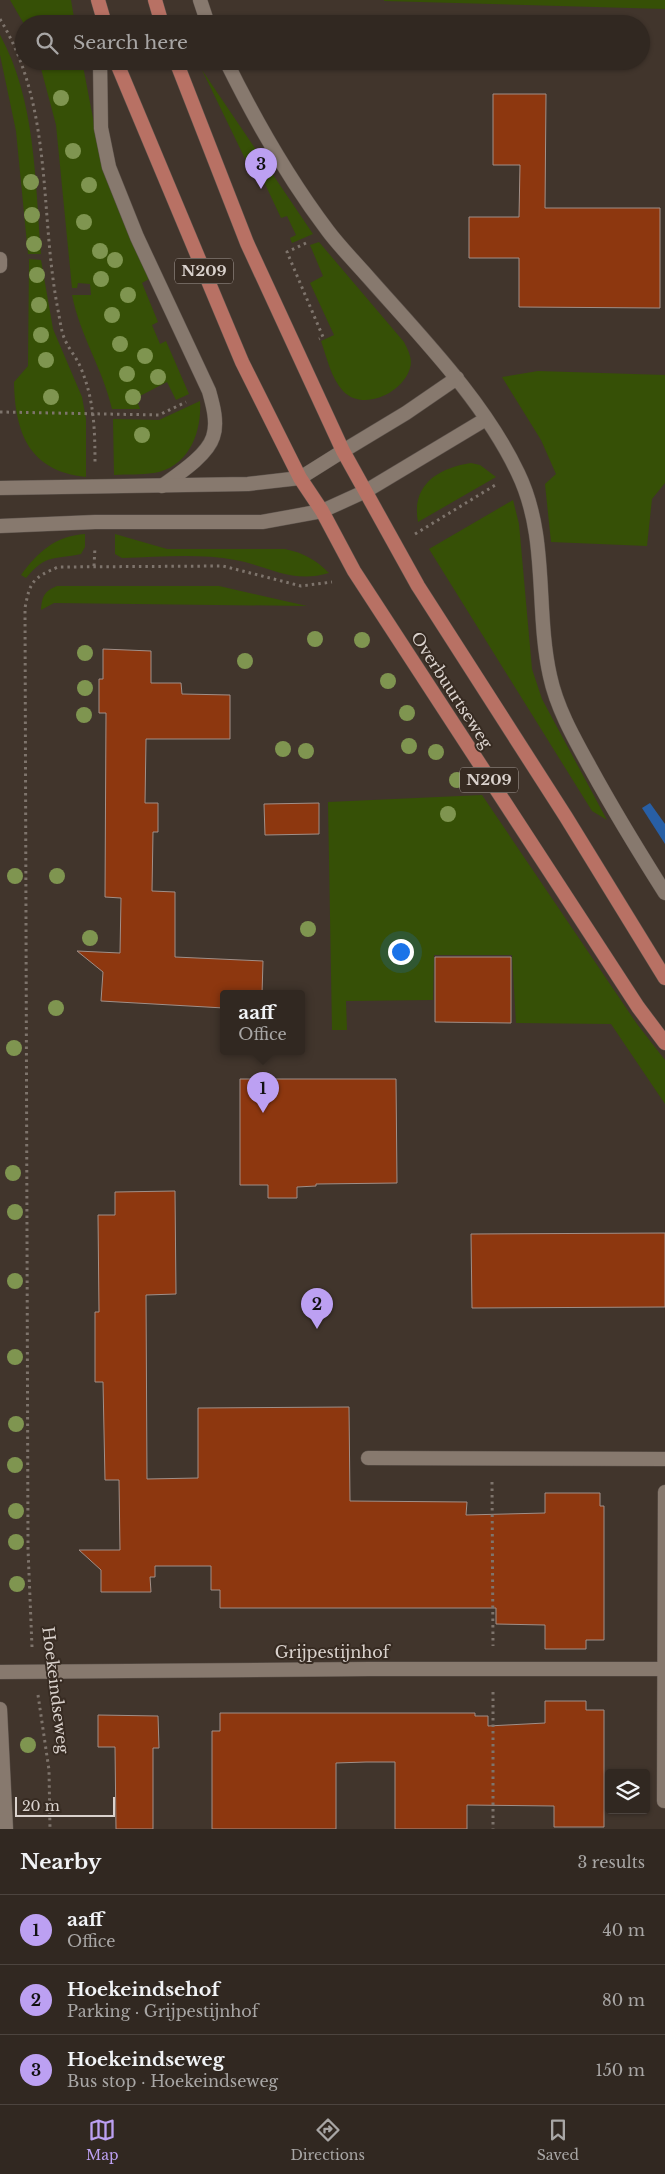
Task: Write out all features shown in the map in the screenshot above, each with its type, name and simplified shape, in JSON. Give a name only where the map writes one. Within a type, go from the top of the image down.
[{"type":"main road","points":[[155,0],[159,15]]},
{"type":"main road","points":[[98,2],[102,15]]},
{"type":"main road","name":"N209","points":[[120,70],[242,362],[300,478]]},
{"type":"main road","name":"N209","points":[[180,70],[247,242],[343,451]]},
{"type":"main road","name":"Overbuurtseweg","points":[[343,451],[418,586],[566,817],[665,978]]},
{"type":"main road","name":"Overbuurtseweg","points":[[300,478],[322,511],[354,572],[638,1007],[665,1043]]},
{"type":"street","points":[[200,0],[205,15]]},
{"type":"street","points":[[98,2],[99,15]]},
{"type":"street","points":[[100,70],[101,128],[109,167],[137,237],[209,391],[214,412],[213,438],[198,458],[162,486]]},
{"type":"street","points":[[231,70],[284,168],[328,232],[457,378],[486,419],[518,472],[531,506],[536,532],[540,559],[544,638],[550,678],[571,733],[618,818],[665,893]]},
{"type":"street","points":[[0,259],[0,266]]},
{"type":"street","points":[[0,488],[248,484],[300,478],[406,413],[457,378]]},
{"type":"street","points":[[0,526],[95,522],[262,522],[322,511],[366,491],[486,419]]},
{"type":"street","points":[[368,1458],[665,1458]]},
{"type":"street","points":[[664,1801],[665,1492]]},
{"type":"street","name":"Grijpestijnhof","points":[[0,1672],[664,1669]]},
{"type":"street","points":[[0,1708],[6,1829]]},
{"type":"path","points":[[0,19],[15,46]]},
{"type":"path","points":[[0,412],[95,414],[80,366],[65,340],[58,310],[51,266],[43,152],[36,110],[25,70]]},
{"type":"path","points":[[324,337],[287,252],[328,232]]},
{"type":"path","points":[[396,547],[518,472]]},
{"type":"path","name":"Hoekeindseweg","points":[[50,1829],[49,1770],[30,1627],[28,1549],[25,608],[29,587],[38,576],[58,567],[222,566],[301,586],[328,584],[354,572]]},
{"type":"green space","points":[[10,0],[71,0],[74,15],[19,15]]},
{"type":"green space","points":[[384,0],[665,0],[665,9],[384,1]]},
{"type":"green space","points":[[0,35],[12,60],[27,114],[35,170],[41,254],[28,254],[16,131],[0,55]]},
{"type":"green space","points":[[41,70],[84,70],[98,144],[149,279],[142,283],[158,322],[152,325],[160,344],[166,341],[189,394],[176,400],[167,382],[136,398],[140,409],[112,409],[103,380],[80,324],[72,295],[91,295],[90,284],[78,283],[77,288],[72,288],[56,125]]},
{"type":"green space","points":[[202,70],[313,234],[292,243],[290,238],[296,235],[287,216],[281,218],[258,169],[251,171]]},
{"type":"green space","points":[[319,242],[404,342],[408,351],[411,365],[406,377],[391,392],[381,397],[361,400],[351,397],[343,391],[332,374],[321,341],[334,335],[310,283],[323,276],[310,245]]},
{"type":"green space","points":[[29,259],[41,260],[53,329],[82,397],[86,419],[86,477],[51,467],[38,458],[22,433],[18,418],[14,382],[28,366]]},
{"type":"green space","points":[[538,371],[665,375],[665,483],[652,499],[647,546],[551,542],[545,484],[556,474],[541,440],[502,377]]},
{"type":"green space","points":[[200,401],[199,424],[196,436],[184,456],[176,464],[154,473],[114,475],[113,419],[159,420]]},
{"type":"green space","points":[[471,463],[480,465],[496,477],[418,522],[417,509],[419,498],[423,488],[430,480],[448,469]]},
{"type":"green space","points":[[513,500],[519,524],[532,669],[542,699],[607,820],[592,811],[429,549]]},
{"type":"green space","points":[[85,534],[85,547],[81,554],[51,559],[33,570],[26,578],[21,575],[34,559],[48,547],[65,538]]},
{"type":"green space","points":[[115,534],[167,549],[285,549],[309,558],[329,573],[316,576],[292,575],[221,558],[179,556],[122,558],[115,554]]},
{"type":"green space","points":[[57,586],[219,586],[307,606],[54,603],[41,610],[45,595],[49,590]]},
{"type":"green space","points":[[482,795],[637,1024],[665,1060],[665,1104],[611,1024],[516,1023],[512,955],[434,955],[433,1000],[346,1001],[347,1030],[332,1030],[328,802]]},
{"type":"water","points":[[650,803],[665,824],[665,844],[642,808]]},
{"type":"building","points":[[493,94],[546,94],[545,208],[660,208],[660,308],[519,307],[519,258],[469,258],[469,217],[519,217],[520,165],[493,165]]},
{"type":"building","points":[[103,649],[151,651],[151,683],[181,683],[182,694],[230,695],[230,739],[146,739],[145,803],[158,803],[158,832],[153,832],[152,891],[175,892],[175,957],[263,961],[262,990],[220,990],[220,1008],[101,1001],[103,972],[77,951],[120,953],[121,898],[105,897],[106,713],[99,713],[99,679],[103,679]]},
{"type":"building","points":[[319,803],[319,834],[265,835],[264,804]]},
{"type":"building","points":[[435,957],[511,957],[511,1023],[435,1022]]},
{"type":"building","points":[[240,1079],[396,1079],[397,1183],[316,1184],[316,1186],[297,1187],[297,1198],[268,1198],[268,1185],[240,1185]]},
{"type":"building","points":[[175,1191],[176,1294],[146,1295],[147,1479],[198,1478],[198,1408],[349,1407],[350,1501],[467,1502],[466,1515],[545,1513],[545,1493],[600,1493],[600,1506],[604,1506],[604,1640],[586,1640],[586,1649],[545,1649],[545,1625],[496,1624],[496,1608],[220,1608],[220,1590],[211,1590],[211,1566],[155,1566],[155,1577],[150,1577],[151,1592],[101,1592],[101,1570],[79,1550],[120,1550],[119,1480],[105,1480],[103,1382],[95,1382],[95,1312],[99,1312],[98,1215],[115,1215],[115,1192]]},
{"type":"building","points":[[665,1233],[665,1307],[472,1308],[471,1234]]},
{"type":"building","points":[[545,1701],[586,1701],[586,1710],[604,1710],[604,1827],[554,1827],[554,1806],[467,1805],[467,1829],[395,1829],[395,1762],[366,1762],[336,1763],[336,1829],[212,1829],[212,1731],[220,1731],[220,1713],[475,1713],[475,1716],[488,1716],[488,1726],[545,1723]]},
{"type":"building","points":[[98,1715],[158,1716],[159,1748],[153,1748],[153,1829],[116,1829],[115,1747],[98,1747]]},
{"type":"place","name":"Hoekeindseweg","points":[[261,189]]},
{"type":"place","name":"aaff","points":[[263,1113]]},
{"type":"place","name":"Hoekeindsehof","points":[[317,1329]]}]
